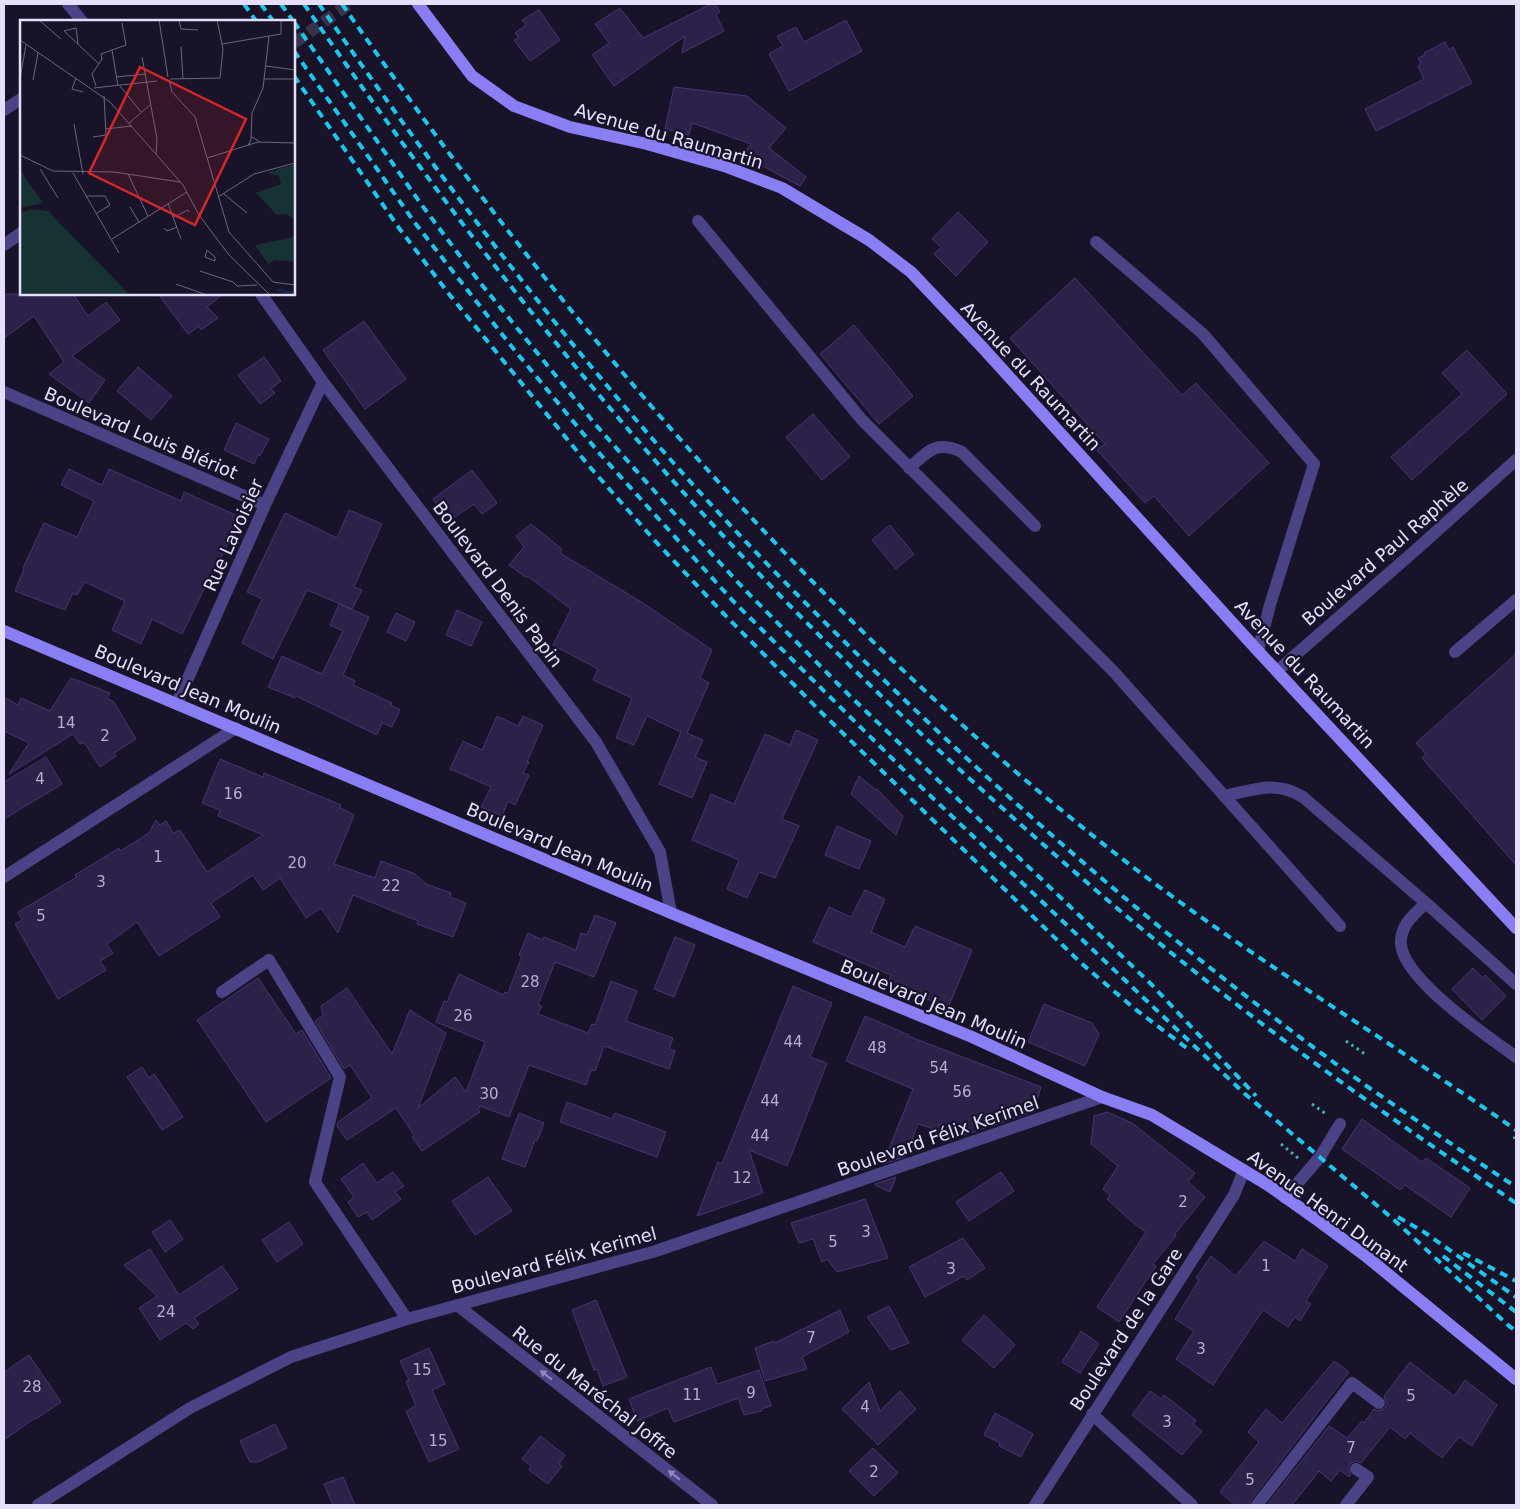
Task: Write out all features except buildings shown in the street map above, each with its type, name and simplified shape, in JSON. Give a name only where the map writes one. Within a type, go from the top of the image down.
[{"type":"street","points":[[68,4],[81,20]]},
{"type":"street","name":"Avenue du Raumartin","points":[[418,4],[472,76],[514,106],[570,127],[647,144],[724,166],[782,188],[869,240],[911,272],[1258,651],[1515,925]]},
{"type":"street","points":[[4,110],[20,100]]},
{"type":"street","points":[[698,221],[862,420],[1114,672],[1340,926]]},
{"type":"street","points":[[4,244],[20,234]]},
{"type":"street","points":[[1096,242],[1203,334],[1314,464],[1270,605],[1258,651]]},
{"type":"street","name":"Boulevard Denis Papin","points":[[262,295],[323,382],[596,742],[660,852],[671,913]]},
{"type":"street","name":"Rue Lavoisier","points":[[177,703],[323,382]]},
{"type":"street","name":"Boulevard Louis Blériot","points":[[4,392],[265,506]]},
{"type":"street","points":[[909,468],[928,451],[938,447],[949,446],[962,452],[1035,526]]},
{"type":"street","name":"Boulevard Paul Raphèle","points":[[1277,671],[1420,547],[1516,460]]},
{"type":"street","points":[[1455,652],[1516,600]]},
{"type":"street","name":"Boulevard Jean Moulin","points":[[4,632],[177,703],[671,913],[972,1037],[1102,1097]]},
{"type":"street","points":[[4,877],[236,728]]},
{"type":"street","points":[[1224,796],[1277,787],[1290,789],[1303,797],[1516,984]]},
{"type":"street","points":[[1426,903],[1406,922],[1402,931],[1400,942],[1403,954],[1410,967],[1448,1005],[1516,1058]]},
{"type":"street","points":[[222,992],[269,960],[340,1077],[316,1182],[408,1319]]},
{"type":"street","name":"Avenue Henri Dunant","points":[[1102,1097],[1152,1115],[1244,1170],[1367,1257],[1516,1379]]},
{"type":"street","name":"Boulevard Félix Kerimel","points":[[38,1505],[190,1408],[283,1362],[408,1319],[656,1251],[1102,1097]]},
{"type":"street","points":[[1285,1198],[1320,1157],[1336,1121]]},
{"type":"street","name":"Boulevard de la Gare","points":[[1035,1505],[1234,1194],[1244,1170]]},
{"type":"street","name":"Rue du Maréchal Joffre","points":[[457,1305],[712,1505]]},
{"type":"street","points":[[1257,1505],[1352,1383],[1379,1403]]},
{"type":"street","points":[[1092,1414],[1192,1505]]},
{"type":"street","points":[[1346,1505],[1368,1477],[1356,1468]]},
{"type":"path","points":[[1346,1041],[1365,1054]]},
{"type":"path","points":[[1312,1104],[1336,1121]]},
{"type":"path","points":[[1281,1144],[1300,1160]]},
{"type":"tunnel","points":[[295,42],[349,4]]},
{"type":"railway","points":[[244,4],[255,20]]},
{"type":"railway","points":[[261,4],[272,20]]},
{"type":"railway","points":[[281,4],[292,20]]},
{"type":"railway","points":[[304,4],[385,119],[468,231],[599,395],[727,540],[856,672],[991,798],[1091,886],[1168,950],[1233,1002],[1313,1061],[1393,1119],[1516,1203]]},
{"type":"railway","points":[[319,4],[440,173],[567,337],[683,474],[739,535],[826,624],[1001,790],[1180,944],[1304,1041],[1368,1087],[1516,1187]]},
{"type":"railway","points":[[342,4],[426,121],[513,237],[603,349],[697,458],[795,564],[898,665],[1004,762],[1116,854],[1165,891],[1264,961],[1516,1130]]},
{"type":"railway","points":[[295,23],[421,204],[478,280],[595,424],[672,511],[746,591],[848,694],[1152,985],[1256,1096]]},
{"type":"railway","points":[[295,52],[415,223],[512,347],[600,454],[733,601],[918,784],[1245,1094],[1393,1219],[1516,1331]]},
{"type":"railway","points":[[295,77],[399,228],[449,294],[589,466],[657,543],[822,713],[1081,963],[1135,1009],[1188,1049]]},
{"type":"railway","points":[[1398,1217],[1424,1232],[1516,1297]]},
{"type":"railway","points":[[1463,1253],[1516,1281]]},
{"type":"railway","points":[[1443,1256],[1516,1312]]}]
